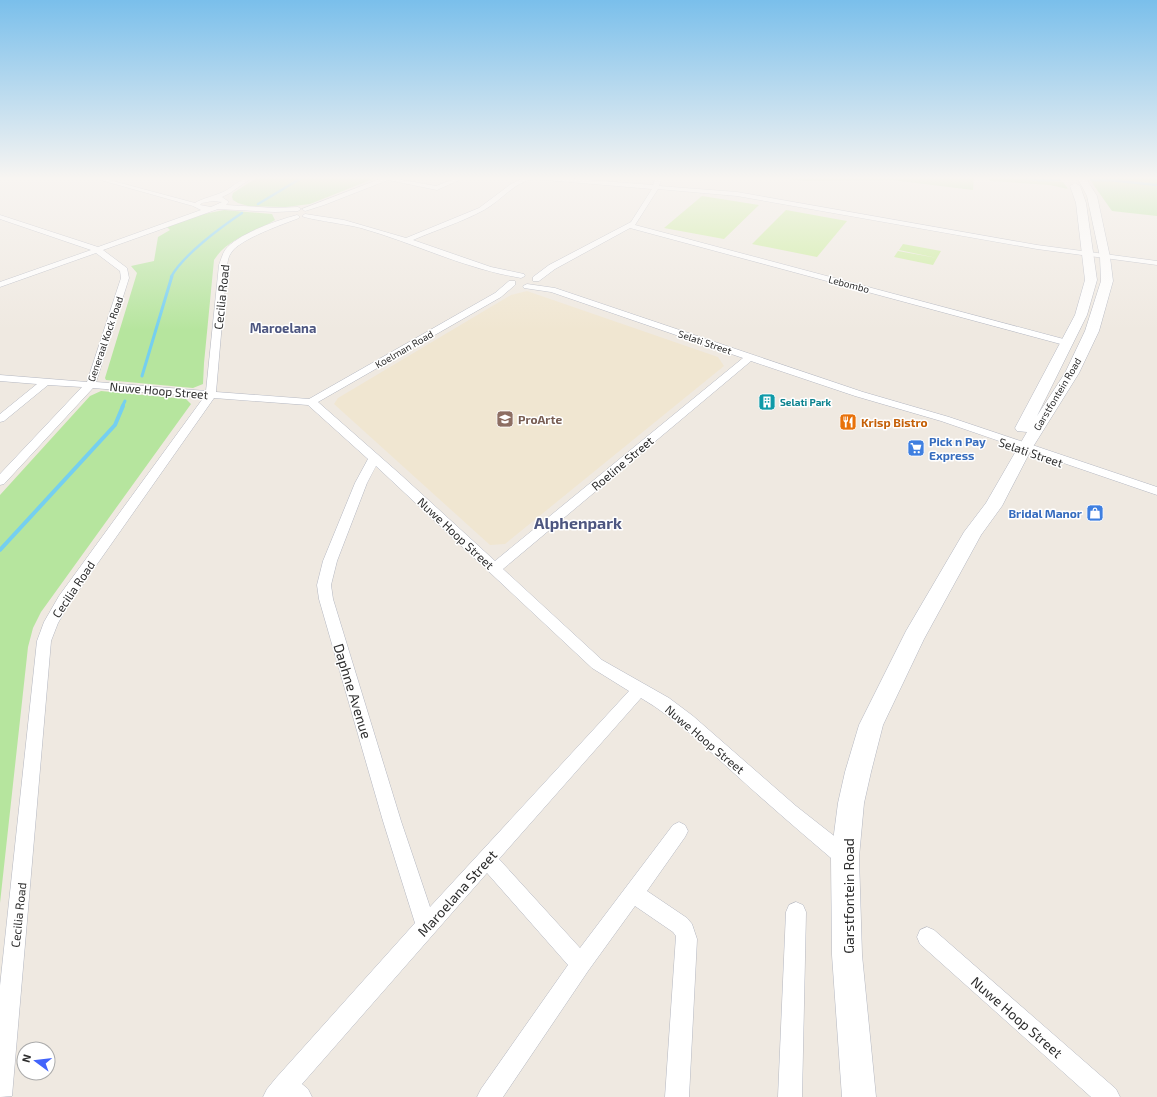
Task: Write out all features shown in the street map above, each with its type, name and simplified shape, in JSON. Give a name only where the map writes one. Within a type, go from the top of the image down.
[{"type":"main road","name":"Garstfontein Road","points":[[1019,446],[1068,343],[1086,301],[1091,280],[1084,228]]},
{"type":"main road","name":"Garstfontein Road","points":[[859,1097],[847,955],[845,857],[851,803],[858,772],[871,725],[914,637],[973,532],[990,487],[1072,373],[1092,331],[1107,281],[1105,257],[1099,228]]},
{"type":"street","name":"Generaal Kock Road","points":[[0,481],[90,384],[125,278],[124,270],[120,266],[96,249],[34,228]]},
{"type":"street","points":[[0,285],[153,228]]},
{"type":"street","name":"Cecilia Road","points":[[0,1096],[44,641],[51,622],[64,600],[211,394],[223,265],[226,255],[228,251],[237,244],[268,228]]},
{"type":"street","points":[[368,228],[497,272],[523,275],[552,267],[626,228]]},
{"type":"street","points":[[405,241],[435,228]]},
{"type":"street","name":"Lebombo","points":[[638,228],[1068,343]]},
{"type":"street","points":[[931,228],[1088,255],[1157,263]]},
{"type":"street","points":[[537,280],[552,267]]},
{"type":"street","points":[[497,272],[511,282]]},
{"type":"street","name":"Selati Street","points":[[523,275],[532,276],[552,290]]},
{"type":"street","name":"Koelman Road","points":[[498,295],[514,278],[523,275]]},
{"type":"street","name":"Koelman Road","points":[[311,402],[498,295],[534,284],[537,280]]},
{"type":"street","name":"Selati Street","points":[[511,282],[524,286],[552,290],[885,404],[1157,491]]},
{"type":"street","name":"Roeline Street","points":[[494,569],[750,357]]},
{"type":"street","name":"Nuwe Hoop Street","points":[[0,378],[311,402],[597,664],[663,703],[687,721],[790,812],[845,857]]},
{"type":"street","points":[[0,419],[46,381]]},
{"type":"street","name":"Selati Street","points":[[1019,446],[1157,496]]},
{"type":"street","name":"Daphne Avenue","points":[[374,459],[361,482],[330,561],[324,585],[326,599],[387,806],[426,926]]},
{"type":"street","name":"Maroelana Street","points":[[286,1093],[426,926],[640,689]]},
{"type":"street","points":[[494,1096],[581,964],[679,831]]},
{"type":"street","points":[[488,859],[581,964]]},
{"type":"street","points":[[633,893],[680,925],[685,931],[687,939],[677,1097]]},
{"type":"street","points":[[790,1097],[796,912]]},
{"type":"street","name":"Nuwe Hoop Street","points":[[926,937],[1108,1097]]},
{"type":"shaded area","name":"ProArte","points":[[527,291],[718,357],[724,366],[505,544],[490,545],[334,404],[338,398],[511,295]]},
{"type":"green space","points":[[168,228],[260,228],[226,246],[214,260],[203,384],[193,388],[106,380],[105,378],[137,273],[131,266],[154,261],[158,237],[170,230]]},
{"type":"green space","points":[[665,228],[735,228],[724,239]]},
{"type":"green space","points":[[768,228],[841,228],[817,257],[752,244]]},
{"type":"green space","points":[[903,244],[941,251],[937,258],[899,250]]},
{"type":"green space","points":[[898,251],[937,258],[933,265],[894,257]]},
{"type":"green space","points":[[101,391],[186,399],[191,404],[41,612],[33,628],[28,647],[0,903],[0,495],[90,396]]},
{"type":"waterway","points":[[171,277],[193,251],[221,228]]},
{"type":"waterway","points":[[142,376],[172,276]]},
{"type":"waterway","points":[[122,407],[125,401]]},
{"type":"waterway","points":[[0,550],[115,425],[123,406]]},
{"type":"place","name":"Selati Park","points":[[767,402]]},
{"type":"place","name":"ProArte","points":[[505,419]]},
{"type":"place","name":"Krisp Bistro","points":[[848,422]]},
{"type":"place","name":"Pick n Pay Express","points":[[916,448]]},
{"type":"place","name":"Bridal Manor","points":[[1095,513]]},
{"type":"district","name":"Maroelana","points":[[283,328]]},
{"type":"district","name":"Alphenpark","points":[[578,522]]}]
